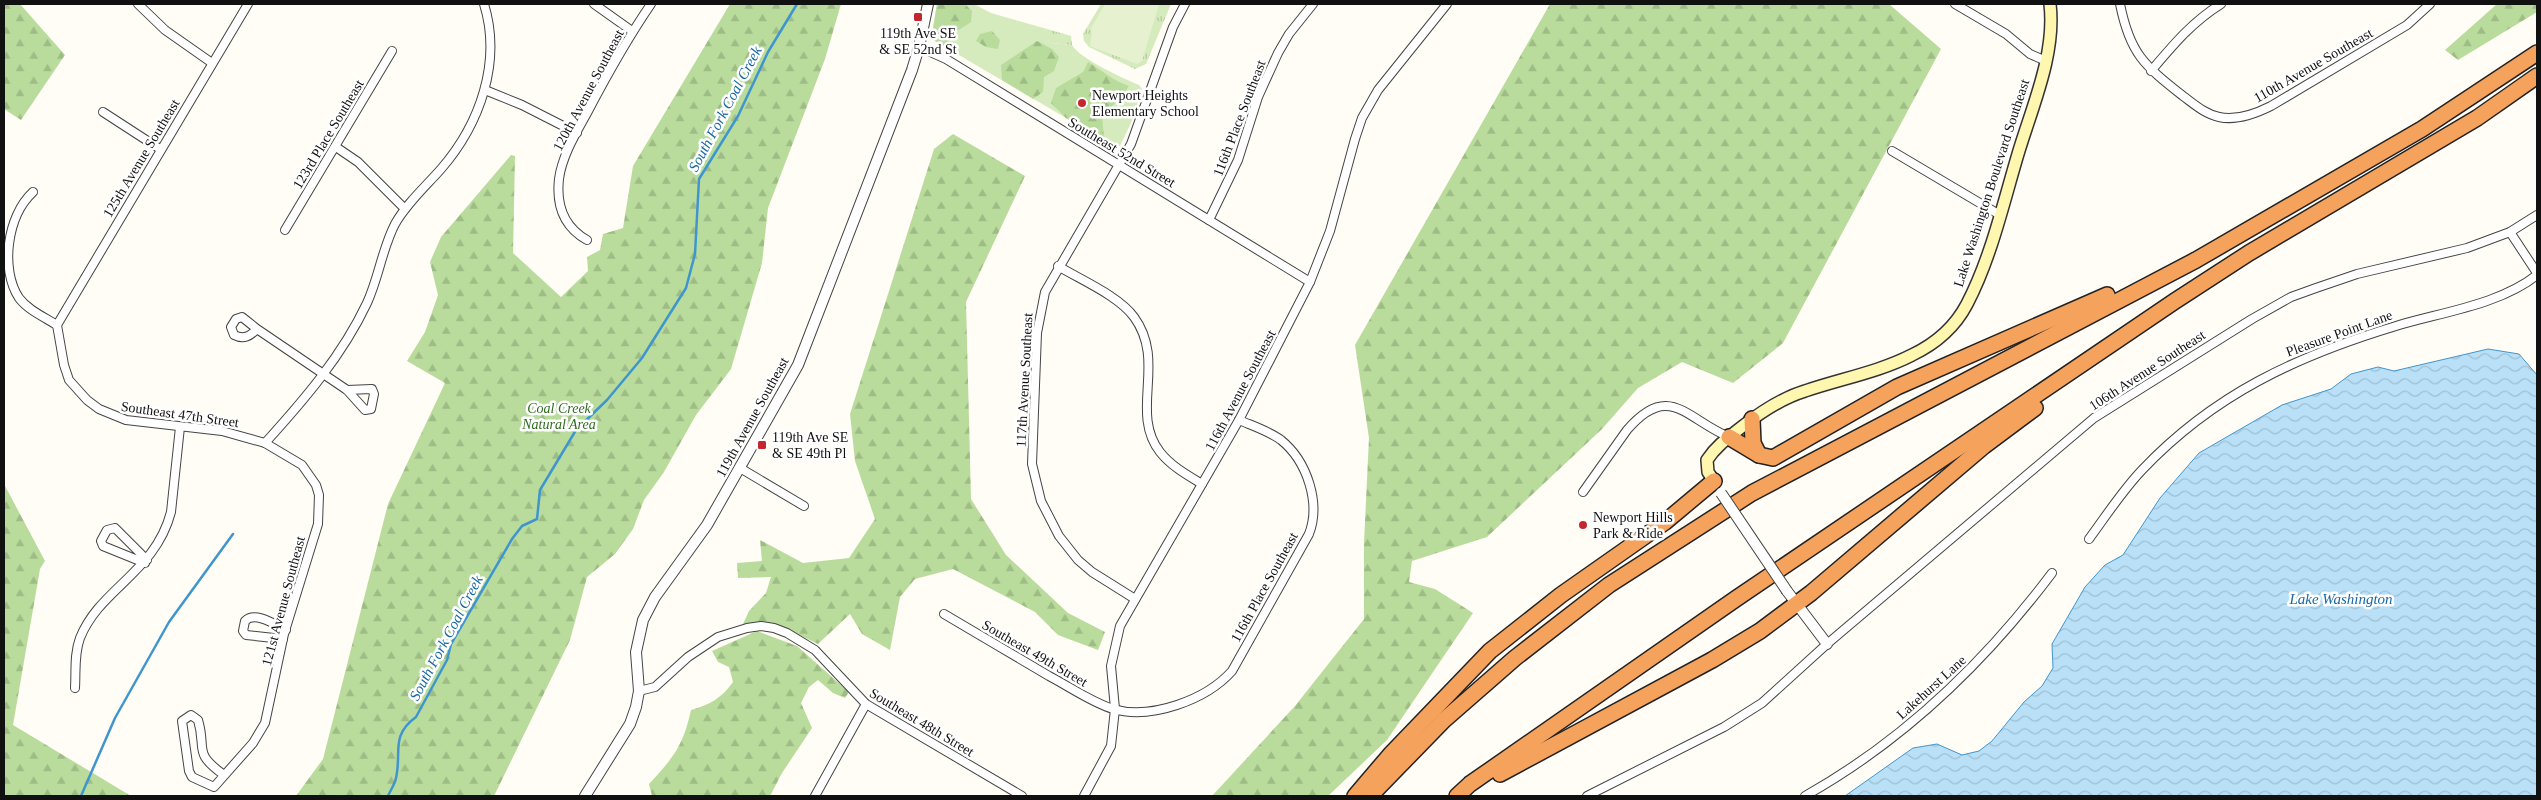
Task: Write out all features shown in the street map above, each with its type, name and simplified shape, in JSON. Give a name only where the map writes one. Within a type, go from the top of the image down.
[{"type":"highway","points":[[1370,796],[1444,720],[1515,658],[1609,585],[1659,552],[1752,493],[2196,260],[2422,129],[2537,53]]},
{"type":"highway","points":[[1457,796],[1470,784],[1737,598],[2175,301],[2250,253],[2478,118],[2537,76]]},
{"type":"highway","points":[[1729,437],[1759,455],[1773,458],[1897,387],[2225,242]]},
{"type":"highway","points":[[1470,784],[1483,784],[1600,718],[1718,656],[1760,631],[1796,604],[1984,446],[2027,413],[2152,326],[2175,301]]},
{"type":"highway","points":[[1752,419],[1753,443],[1759,455]]},
{"type":"highway","points":[[1355,796],[1397,748],[1490,652],[1561,595],[1717,487]]},
{"type":"main road","name":"Lake Washington Boulevard Southeast","points":[[1717,487],[1708,472],[1707,460],[1714,449],[1752,419],[1803,391],[1912,356],[1945,333],[1966,305],[2000,215],[2046,61],[2051,29],[2050,4]]},
{"type":"street","points":[[138,4],[166,30],[212,63]]},
{"type":"street","name":"125th Avenue Southeast","points":[[57,325],[248,4]]},
{"type":"street","points":[[265,443],[324,374],[367,303],[388,239],[405,208],[441,168],[466,136],[485,90],[491,52],[490,27],[484,4]]},
{"type":"street","points":[[594,4],[605,14],[632,31]]},
{"type":"street","name":"120th Avenue Southeast","points":[[587,240],[569,228],[565,221],[559,193],[561,168],[576,133],[632,31],[651,4]]},
{"type":"street","name":"119th Avenue Southeast","points":[[585,796],[630,724],[639,691],[636,652],[645,615],[707,525],[798,365],[919,47],[928,4]]},
{"type":"street","name":"117th Avenue Southeast","points":[[1135,599],[1092,572],[1078,560],[1050,522],[1034,478],[1032,464],[1038,325],[1045,292],[1058,266],[1120,165],[1136,131],[1174,27],[1185,4]]},
{"type":"street","name":"116th Place Southeast","points":[[1209,220],[1238,160],[1258,97],[1278,53],[1289,34],[1314,4]]},
{"type":"street","name":"116th Avenue Southeast","points":[[1084,796],[1111,746],[1115,710],[1112,666],[1114,646],[1120,626],[1239,420],[1310,282],[1330,231],[1352,146],[1362,118],[1378,90],[1448,4]]},
{"type":"street","points":[[1955,4],[2006,34],[2030,54],[2046,61]]},
{"type":"street","name":"110th Avenue Southeast","points":[[2120,4],[2128,38],[2137,54],[2151,71],[2201,110],[2212,115],[2227,118],[2246,116],[2271,106],[2407,26],[2430,4]]},
{"type":"street","points":[[2151,71],[2181,35],[2198,19],[2221,4]]},
{"type":"street","name":"Southeast 52nd Street","points":[[919,47],[946,59],[1310,282]]},
{"type":"street","name":"123rd Place Southeast","points":[[285,230],[392,51]]},
{"type":"street","points":[[485,90],[522,104],[576,133]]},
{"type":"street","points":[[103,112],[160,149]]},
{"type":"street","points":[[336,147],[358,162],[405,208]]},
{"type":"street","points":[[1892,151],[2000,215]]},
{"type":"street","points":[[33,192],[24,200],[13,223],[5,254],[8,280],[19,299],[57,325]]},
{"type":"street","name":"106th Avenue Southeast","points":[[1827,644],[2094,418],[2252,319],[2291,297],[2356,274],[2451,253],[2510,232],[2537,215]]},
{"type":"street","points":[[2510,232],[2537,274]]},
{"type":"street","points":[[1058,266],[1120,303],[1133,315],[1140,326],[1149,355],[1146,410],[1147,426],[1152,440],[1169,461],[1202,484]]},
{"type":"street","name":"Pleasure Point Lane","points":[[2089,539],[2129,485],[2172,439],[2204,414],[2280,368],[2320,350],[2507,294],[2537,274]]},
{"type":"street","name":"Southeast 47th Street","points":[[57,325],[69,380],[87,400],[112,416],[126,420],[222,430],[265,443],[290,456],[312,476],[319,495],[319,509]]},
{"type":"street","points":[[257,329],[347,390]]},
{"type":"street","points":[[1583,492],[1634,421],[1652,408],[1678,407],[1712,430],[1729,437]]},
{"type":"street","name":"116th Place Southeast","points":[[1115,710],[1141,711],[1185,702],[1224,679],[1232,671],[1309,534],[1312,525],[1313,503],[1311,488],[1296,458],[1281,440],[1239,420]]},
{"type":"street","points":[[75,688],[76,652],[84,630],[98,610],[146,561],[161,539],[171,512],[180,426]]},
{"type":"street","points":[[740,468],[804,506]]},
{"type":"street","name":"Lake Washington Boulevard Southeast","points":[[1717,487],[1796,604],[1827,644]]},
{"type":"street","name":"121st Avenue Southeast","points":[[224,775],[208,764],[202,754],[198,720],[194,716],[186,717],[182,721],[188,771],[192,777],[214,787],[253,743],[265,724],[283,639],[318,524],[319,509]]},
{"type":"street","points":[[115,528],[146,561],[103,546],[101,541],[107,530],[115,528]]},
{"type":"street","name":"Lakehurst Lane","points":[[1805,796],[1872,754],[1948,691],[2023,611],[2052,573]]},
{"type":"street","name":"Southeast 49th Street","points":[[944,614],[1085,696],[1115,710]]},
{"type":"street","points":[[283,639],[246,635],[243,631],[245,621],[251,616],[257,617],[286,630]]},
{"type":"street","name":"Southeast 48th Street","points":[[639,691],[655,687],[688,657],[718,637],[761,626],[787,633],[814,650],[866,704],[1022,796]]},
{"type":"street","points":[[1587,796],[1744,715],[1762,702],[1827,644]]},
{"type":"street","points":[[815,796],[866,704]]},
{"type":"green space","points":[[4,4],[20,4],[65,55],[21,120],[4,109]]},
{"type":"green space","name":"Coal Creek Natural Area","points":[[730,4],[841,4],[825,59],[768,208],[762,263],[731,369],[696,415],[664,472],[644,500],[633,529],[615,554],[587,577],[570,640],[494,796],[296,796],[323,759],[388,504],[445,383],[407,361],[425,332],[438,295],[430,262],[441,237],[511,155],[515,156],[513,253],[561,297],[588,271],[587,257],[600,250],[603,234],[623,228],[633,166]]},
{"type":"green space","points":[[937,4],[974,4],[991,13],[1047,29],[1038,35],[1051,43],[1072,45],[1093,62],[1139,85],[1142,89],[1131,123],[1120,146],[1110,148],[1102,145],[1066,118],[935,41],[932,32]]},
{"type":"green space","points":[[937,4],[965,4],[972,11],[971,22],[951,35],[948,48],[935,41],[932,36]]},
{"type":"green space","points":[[1101,4],[1171,4],[1146,64],[1135,69],[1089,47],[1084,41],[1083,34]]},
{"type":"green space","points":[[1105,4],[1159,4],[1142,61],[1137,64],[1090,46],[1092,31],[1090,30]]},
{"type":"green space","points":[[1550,4],[1889,4],[1941,49],[1783,343],[1733,383],[1682,362],[1638,388],[1602,429],[1487,537],[1412,561],[1409,582],[1435,589],[1473,613],[1387,740],[1328,796],[1212,796],[1295,706],[1364,619],[1364,543],[1369,438],[1355,345]]},
{"type":"green space","points":[[2497,4],[2537,4],[2537,12],[2458,60],[2445,50]]},
{"type":"green space","points":[[1047,29],[1071,36],[1072,45],[1051,43],[1037,35]]},
{"type":"green space","points":[[992,31],[1000,40],[998,49],[986,47],[976,41],[980,34]]},
{"type":"green space","points":[[1037,41],[1052,49],[1059,57],[1054,71],[1044,77],[1043,92],[1033,99],[1002,80],[1001,65]]},
{"type":"green space","points":[[1088,62],[1129,86],[1123,95],[1102,116],[1104,138],[1066,118],[1051,103],[1056,88],[1083,72]]},
{"type":"green space","points":[[953,134],[1025,176],[966,302],[971,499],[1006,555],[1068,613],[1105,632],[1098,650],[1058,635],[1035,612],[953,569],[915,579],[900,597],[890,650],[862,634],[850,614],[818,644],[774,623],[743,624],[749,611],[766,593],[771,577],[738,578],[737,563],[762,561],[760,540],[803,563],[849,558],[875,519],[855,461],[850,414],[934,149]]},
{"type":"green space","points":[[4,484],[45,561],[40,569],[13,725],[131,796],[4,796]]},
{"type":"green space","points":[[757,631],[797,646],[849,692],[845,698],[833,693],[818,680],[809,687],[801,703],[812,728],[782,773],[770,796],[652,796],[649,784],[665,766],[681,742],[691,710],[715,700],[733,682],[729,667],[718,662],[712,651]]},
{"type":"water","name":"Lake Washington","points":[[2488,349],[2519,354],[2537,375],[2537,796],[1845,796],[1913,748],[1937,744],[1962,755],[1979,751],[1992,741],[2024,702],[2042,686],[2053,668],[2052,644],[2085,587],[2105,565],[2123,555],[2160,498],[2199,453],[2282,405],[2331,389],[2351,374],[2378,367],[2394,371]]},
{"type":"waterway","name":"South Fork Coal Creek","points":[[388,796],[396,778],[400,738],[403,731],[416,717],[447,660],[451,644],[512,539],[522,526],[537,519],[540,490],[576,430],[607,400],[642,358],[686,288],[695,254],[699,179],[738,116],[768,52],[797,4]]},
{"type":"waterway","points":[[81,796],[115,718],[169,622],[233,534]]},
{"type":"place","name":"119th Ave SE & SE 52nd St","points":[[918,17]]},
{"type":"place","name":"Newport Heights Elementary School","points":[[1082,103]]},
{"type":"place","name":"119th Ave SE & SE 49th Pl","points":[[762,445]]},
{"type":"place","name":"Newport Hills Park & Ride","points":[[1583,525]]}]
